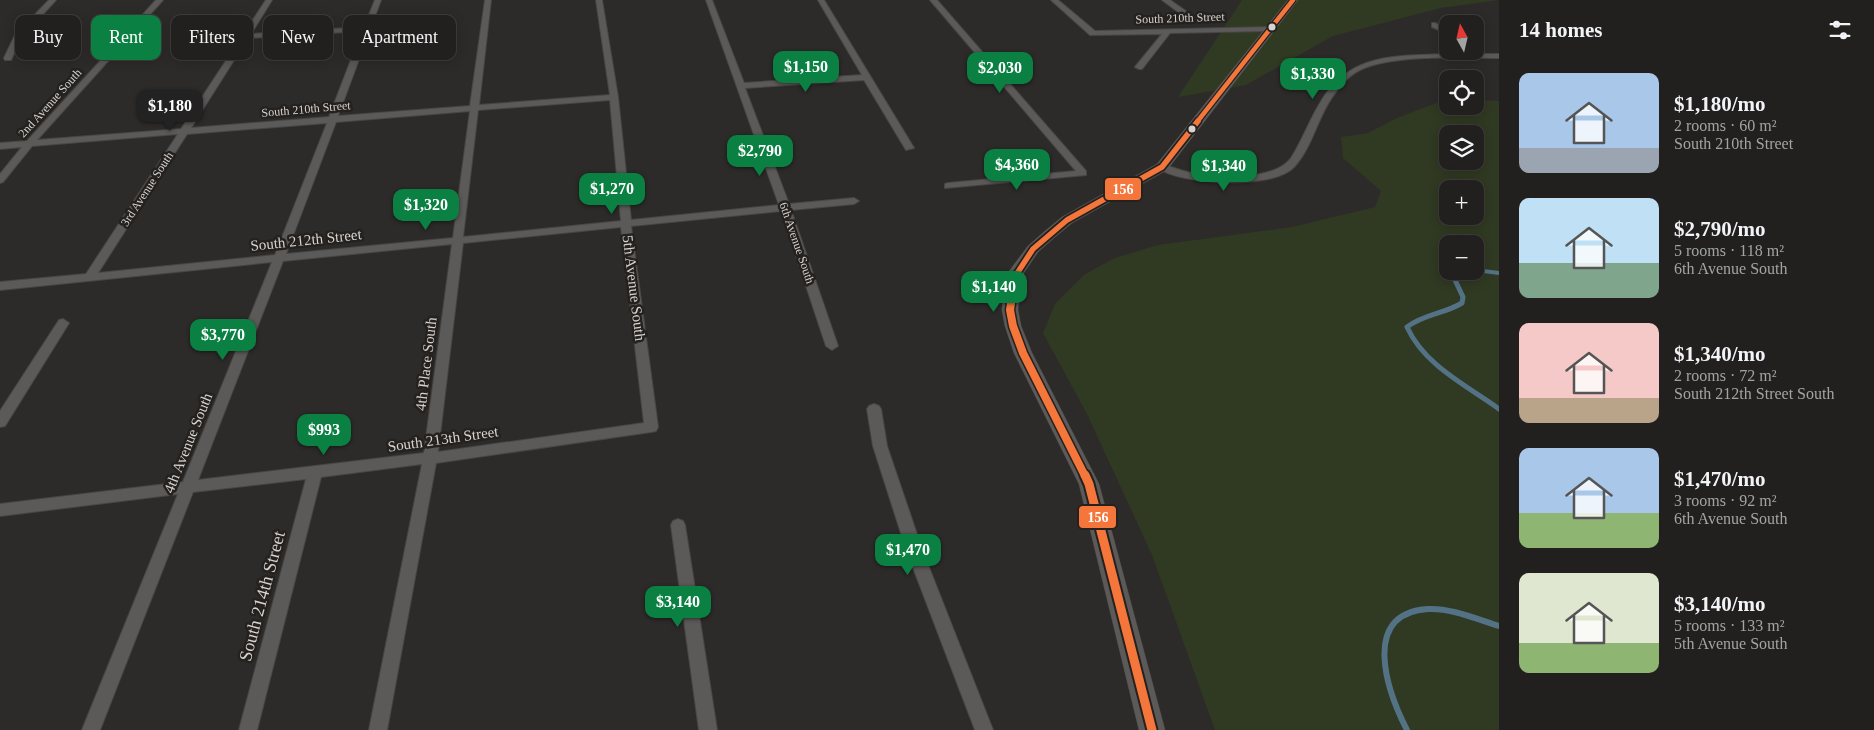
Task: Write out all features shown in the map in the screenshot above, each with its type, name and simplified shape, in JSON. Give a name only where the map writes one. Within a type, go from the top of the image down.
[{"type":"main road","points":[[1152,730],[1089,484],[1013,326],[1010,310],[1015,274],[1038,244],[1067,220],[1162,167],[1268,29],[1293,0]]},
{"type":"street","points":[[8,58],[18,37],[53,0]]},
{"type":"street","name":"2nd Avenue South","points":[[0,180],[29,144],[160,0]]},
{"type":"street","name":"3rd Avenue South","points":[[253,25],[269,0]]},
{"type":"street","name":"4th Avenue South","points":[[372,15],[378,0]]},
{"type":"street","name":"4th Place South","points":[[378,730],[430,458],[488,0]]},
{"type":"street","name":"5th Avenue South","points":[[599,0],[614,98],[626,224],[651,427]]},
{"type":"street","name":"6th Avenue South","points":[[709,0],[785,208],[832,346]]},
{"type":"street","points":[[821,0],[910,148]]},
{"type":"street","points":[[933,0],[1084,173],[948,186]]},
{"type":"street","name":"South 210th Street","points":[[1054,0],[1093,33],[1268,29]]},
{"type":"street","points":[[1165,0],[1196,21]]},
{"type":"street","points":[[1435,25],[1439,27]]},
{"type":"street","points":[[253,36],[343,30]]},
{"type":"street","points":[[1139,67],[1167,32]]},
{"type":"street","points":[[1162,167],[1199,179],[1218,180],[1257,177],[1286,169],[1296,160],[1325,103],[1338,83],[1354,70],[1369,64],[1386,61],[1495,56],[1499,60]]},
{"type":"street","name":"3rd Avenue South","points":[[90,276],[231,60]]},
{"type":"street","name":"4th Avenue South","points":[[91,730],[279,258],[355,60]]},
{"type":"street","points":[[741,86],[868,77]]},
{"type":"street","name":"South 210th Street","points":[[0,146],[614,98]]},
{"type":"street","name":"South 212th Street","points":[[0,286],[854,200]]},
{"type":"street","points":[[0,422],[64,323]]},
{"type":"street","points":[[874,409],[880,446],[915,552],[984,730]]},
{"type":"street","name":"South 213th Street","points":[[0,510],[430,458],[651,427]]},
{"type":"street","name":"South 214th Street","points":[[248,730],[315,472]]},
{"type":"street","points":[[678,525],[708,730]]},
{"type":"green space","points":[[1242,0],[1499,0],[1441,8],[1333,36],[1246,85],[1178,97]]},
{"type":"green space","points":[[1484,100],[1499,101],[1499,730],[1215,730],[1152,555],[1087,414],[1043,333],[1055,304],[1085,274],[1115,258],[1158,245],[1292,227],[1375,207],[1381,191],[1343,158],[1341,137],[1368,133],[1397,118],[1439,102],[1439,115],[1484,115]]},
{"type":"waterway","points":[[1484,271],[1499,273]]},
{"type":"waterway","points":[[1455,280],[1463,297],[1462,303],[1448,310],[1420,319],[1407,327],[1424,353],[1435,364],[1499,409]]},
{"type":"waterway","points":[[1407,730],[1387,677],[1386,639],[1393,624],[1407,614],[1437,609],[1455,612],[1499,626]]},
{"type":"transit line","name":"156","points":[[1152,730],[1089,484],[1023,353],[1013,326],[1010,310],[1011,294],[1015,274],[1033,249],[1050,234],[1067,220],[1162,167],[1293,0]]}]
